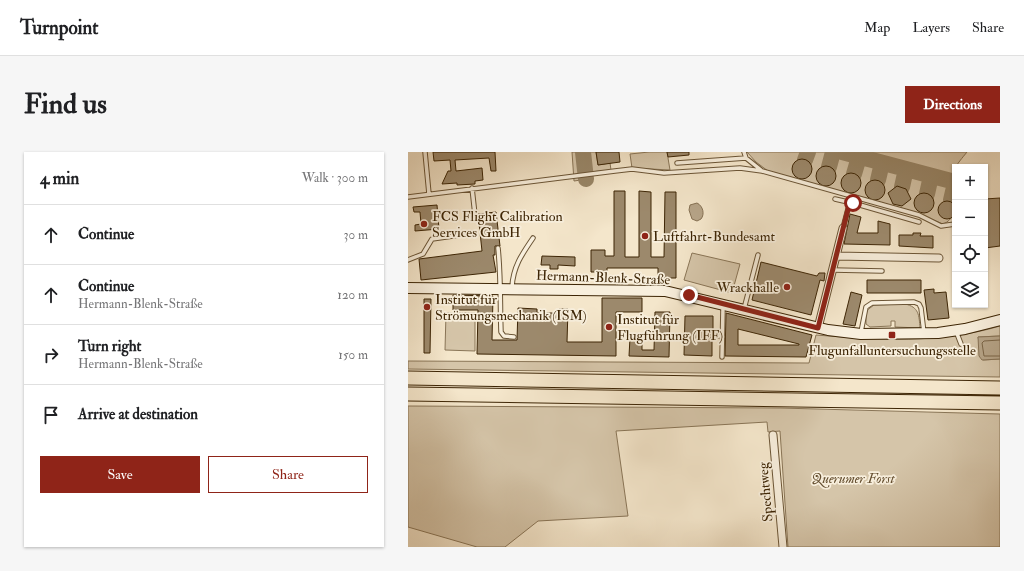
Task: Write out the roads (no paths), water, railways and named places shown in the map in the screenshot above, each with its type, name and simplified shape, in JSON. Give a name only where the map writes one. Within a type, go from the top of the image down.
[{"type":"highway","points":[[408,378],[1000,388]]},
{"type":"highway","points":[[408,394],[1000,403]]},
{"type":"street","points":[[818,328],[843,228]]},
{"type":"street","points":[[836,256],[939,258]]},
{"type":"street","name":"Hermann-Blenk-Straße","points":[[408,288],[656,290],[680,293],[818,328],[861,334],[924,334],[955,330],[1000,320]]},
{"type":"street","name":"Spechtweg","points":[[773,435],[783,547]]},
{"type":"lane","points":[[425,152],[429,194]]},
{"type":"lane","points":[[744,152],[746,158],[762,171]]},
{"type":"lane","points":[[677,163],[746,158]]},
{"type":"lane","points":[[408,197],[632,169],[664,173],[740,168],[762,171],[919,215],[941,226],[952,224]]},
{"type":"lane","points":[[472,188],[475,215]]},
{"type":"lane","points":[[835,199],[848,202],[849,205]]},
{"type":"lane","points":[[849,205],[853,203],[919,222]]},
{"type":"lane","points":[[843,228],[849,205]]},
{"type":"lane","points":[[408,260],[424,254],[432,239],[467,234]]},
{"type":"lane","points":[[512,288],[514,269],[533,238]]},
{"type":"lane","points":[[498,248],[501,276],[499,289],[501,332],[504,336],[514,336]]},
{"type":"lane","points":[[744,309],[758,255]]},
{"type":"lane","points":[[833,270],[882,271]]},
{"type":"lane","points":[[861,334],[866,307],[868,304],[914,302],[919,304],[921,308],[924,334]]},
{"type":"lane","points":[[722,357],[723,304]]},
{"type":"lane","points":[[955,330],[961,344]]},
{"type":"lane","points":[[712,336],[722,336]]},
{"type":"water","points":[[697,203],[701,206],[703,213],[701,219],[697,221],[692,219],[689,210],[690,205]]},
{"type":"water","points":[[1000,336],[1000,359],[982,360],[979,356],[978,337]]},
{"type":"place","name":"FCS Flight Calibration Services GmbH","points":[[424,224]]},
{"type":"place","name":"Luftfahrt-Bundesamt","points":[[645,236]]},
{"type":"place","name":"Wrackhalle","points":[[787,287]]},
{"type":"place","name":"Institut für Strömungsmechanik (ISM)","points":[[427,307]]},
{"type":"place","name":"Institut für Flugführung (IFF)","points":[[609,327]]},
{"type":"place","name":"Flugunfalluntersuchungsstelle","points":[[892,335]]},
{"type":"park label","name":"Querumer Forst","points":[[853,478]]}]
